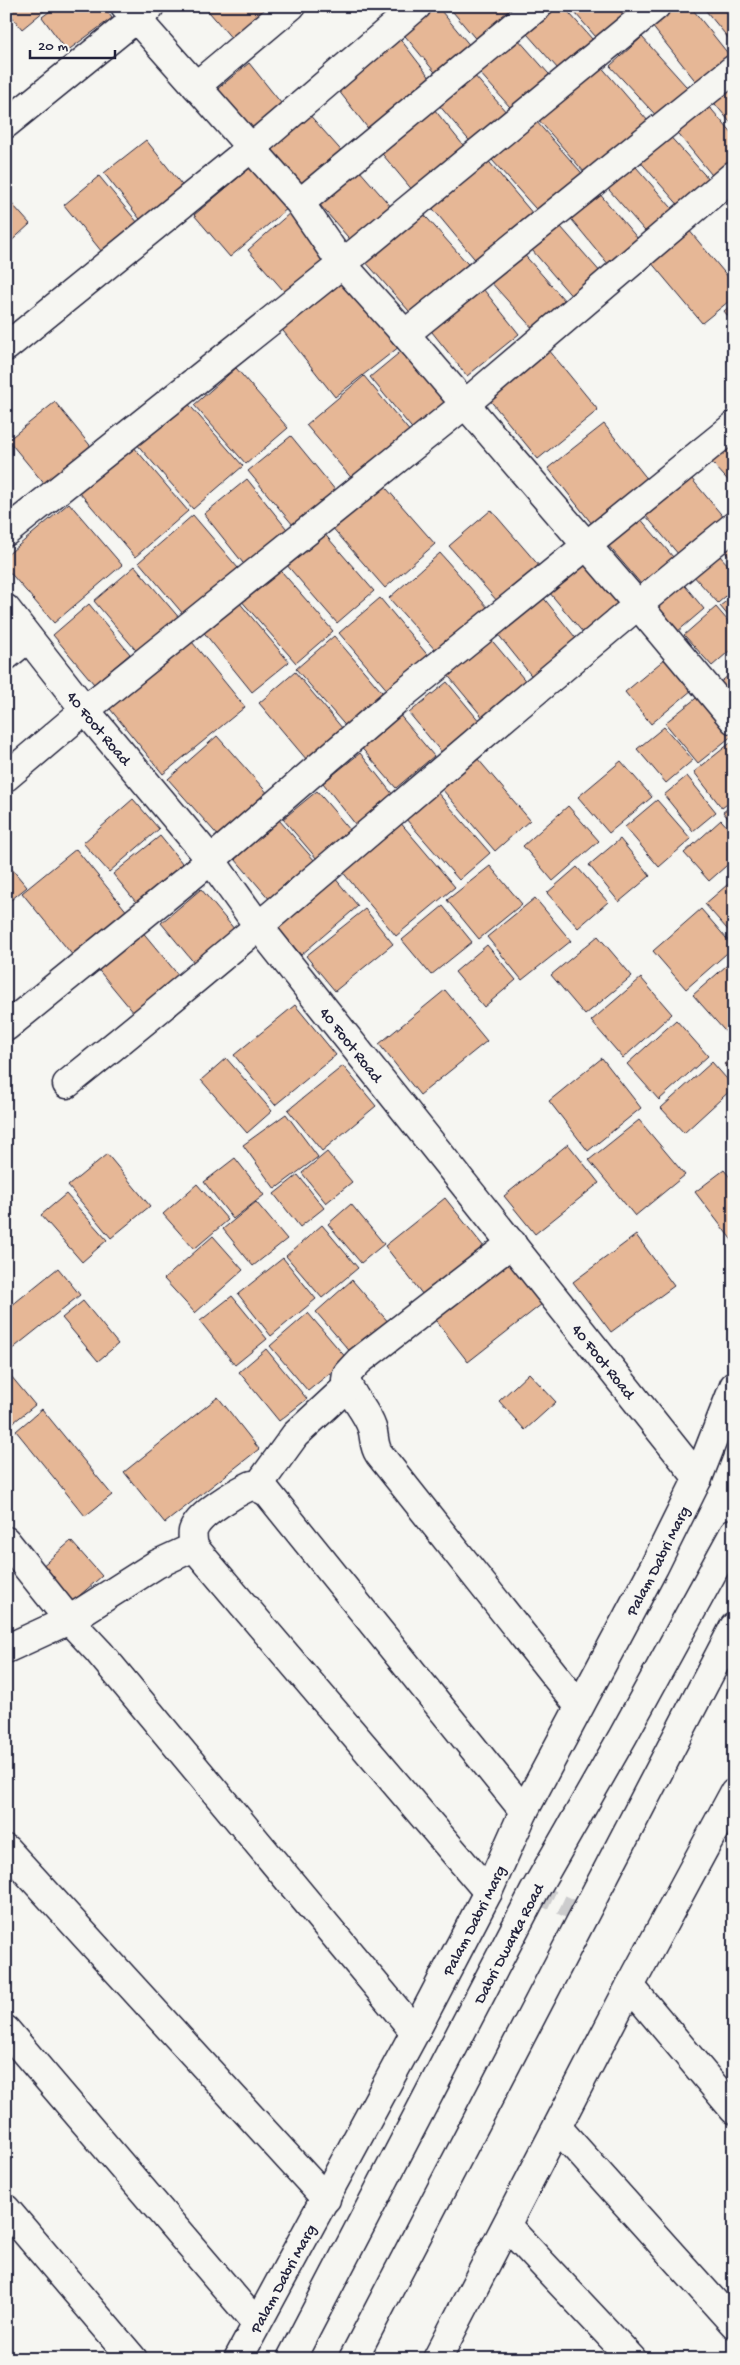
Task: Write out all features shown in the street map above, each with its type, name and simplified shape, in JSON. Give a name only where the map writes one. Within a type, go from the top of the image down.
[{"type":"street","points":[[196,86],[291,6]]},
{"type":"street","points":[[6,347],[252,148],[418,6]]},
{"type":"street","points":[[300,203],[538,6]]},
{"type":"street","points":[[6,532],[342,264],[656,6]]},
{"type":"street","points":[[6,124],[137,10],[196,86],[300,203],[342,264],[405,334],[638,604],[734,720]]},
{"type":"street","points":[[405,334],[734,68]]},
{"type":"street","points":[[6,777],[85,710],[464,404],[734,175]]},
{"type":"street","points":[[6,1027],[211,860],[402,695],[734,426]]},
{"type":"street","points":[[67,1084],[259,926],[638,604],[734,526]]},
{"type":"street","name":"40 Foot Road","points":[[6,610],[85,710],[211,860],[259,926],[698,1478]]},
{"type":"street","points":[[6,656],[28,638]]},
{"type":"street","points":[[512,1243],[359,1361],[347,1374],[346,1380],[369,1419],[373,1430],[375,1448],[379,1454],[578,1706]]},
{"type":"street","points":[[258,1486],[295,1435],[348,1386]]},
{"type":"street","name":"Palam Dabri Marg","points":[[238,2359],[415,2032],[488,1892],[524,1811],[578,1706],[654,1568],[698,1478],[734,1386]]},
{"type":"street","points":[[488,1892],[194,1547],[193,1530],[200,1519],[237,1492],[252,1485],[258,1486],[267,1492],[524,1811]]},
{"type":"street","name":"Dabri Dwarka Road","points":[[292,2359],[534,1892],[623,1736],[734,1533]]},
{"type":"street","points":[[6,1541],[68,1620],[99,1652],[415,2032]]},
{"type":"street","points":[[6,1649],[68,1620],[157,1564],[194,1547]]},
{"type":"street","points":[[353,2359],[734,1627]]},
{"type":"street","points":[[437,2359],[508,2226],[630,1986],[734,1793]]},
{"type":"street","points":[[6,1849],[326,2199]]},
{"type":"street","points":[[630,1986],[734,2110]]},
{"type":"street","points":[[6,2030],[256,2323]]},
{"type":"street","points":[[558,2128],[734,2324]]},
{"type":"street","points":[[6,2208],[133,2359]]},
{"type":"street","points":[[508,2226],[632,2359]]},
{"type":"building","points":[[6,6],[50,6],[22,29],[6,9]]},
{"type":"building","points":[[57,6],[103,6],[112,18],[67,51],[42,17]]},
{"type":"building","points":[[204,6],[275,6],[239,47]]},
{"type":"building","points":[[431,6],[437,6],[476,53],[443,82],[401,31]]},
{"type":"building","points":[[448,6],[534,6],[484,49]]},
{"type":"building","points":[[543,6],[563,6],[600,48],[566,78],[520,26]]},
{"type":"building","points":[[569,6],[632,6],[638,14],[602,44]]},
{"type":"building","points":[[668,6],[690,6],[734,61],[701,88],[648,21]]},
{"type":"building","points":[[702,6],[734,6],[734,45]]},
{"type":"building","points":[[510,30],[556,82],[517,115],[472,64]]},
{"type":"building","points":[[398,36],[437,87],[374,136],[335,86]]},
{"type":"building","points":[[642,37],[694,95],[663,123],[610,66]]},
{"type":"building","points":[[249,63],[285,108],[251,134],[216,90]]},
{"type":"building","points":[[599,64],[654,128],[592,181],[537,118]]},
{"type":"building","points":[[467,67],[514,121],[479,152],[432,97]]},
{"type":"building","points":[[734,71],[734,127],[706,93]]},
{"type":"building","points":[[702,98],[734,136],[734,166],[716,180],[670,124]]},
{"type":"building","points":[[426,99],[471,155],[419,198],[373,143]]},
{"type":"building","points":[[307,112],[346,156],[305,193],[266,149]]},
{"type":"building","points":[[536,121],[587,179],[543,217],[492,160]]},
{"type":"building","points":[[666,132],[712,183],[682,209],[637,158]]},
{"type":"building","points":[[146,140],[185,189],[143,223],[104,173]]},
{"type":"building","points":[[485,157],[539,221],[483,269],[429,204]]},
{"type":"building","points":[[629,159],[678,215],[651,238],[602,182]]},
{"type":"building","points":[[352,162],[393,209],[354,244],[313,197]]},
{"type":"building","points":[[252,166],[288,208],[230,257],[194,215]]},
{"type":"building","points":[[99,176],[138,223],[102,252],[64,205]]},
{"type":"building","points":[[592,185],[639,240],[609,265],[563,209]]},
{"type":"building","points":[[6,197],[30,224],[6,246]]},
{"type":"building","points":[[420,210],[474,271],[417,320],[364,260]]},
{"type":"building","points":[[291,212],[333,261],[290,298],[248,250]]},
{"type":"building","points":[[554,219],[602,274],[574,299],[526,243]]},
{"type":"building","points":[[688,229],[734,284],[734,297],[702,323],[650,261]]},
{"type":"building","points":[[521,251],[566,302],[534,330],[489,280]]},
{"type":"building","points":[[349,273],[404,343],[335,397],[280,327]]},
{"type":"building","points":[[480,285],[519,334],[467,376],[428,327]]},
{"type":"building","points":[[734,303],[734,324],[724,311]]},
{"type":"building","points":[[410,344],[455,398],[415,432],[370,377]]},
{"type":"building","points":[[544,344],[598,410],[538,459],[484,393]]},
{"type":"building","points":[[236,368],[288,428],[246,464],[194,405]]},
{"type":"building","points":[[364,376],[411,433],[354,481],[306,425]]},
{"type":"building","points":[[185,400],[243,466],[193,509],[135,442]]},
{"type":"building","points":[[55,402],[97,454],[51,492],[8,440]]},
{"type":"building","points":[[604,424],[652,485],[596,529],[548,468]]},
{"type":"building","points":[[734,431],[734,487],[706,456]]},
{"type":"building","points":[[291,436],[336,491],[293,525],[248,471]]},
{"type":"building","points":[[133,446],[188,511],[135,557],[79,492]]},
{"type":"building","points":[[686,472],[730,525],[685,562],[640,509]]},
{"type":"building","points":[[247,479],[290,533],[247,568],[204,514]]},
{"type":"building","points":[[380,481],[435,544],[385,588],[330,525]]},
{"type":"building","points":[[69,503],[122,565],[54,623],[6,568],[6,556]]},
{"type":"building","points":[[491,510],[547,575],[505,610],[449,546]]},
{"type":"building","points":[[193,515],[238,568],[184,615],[139,562]]},
{"type":"building","points":[[639,517],[679,564],[647,591],[607,544]]},
{"type":"building","points":[[322,531],[374,591],[337,623],[285,563]]},
{"type":"building","points":[[734,539],[734,563],[722,548]]},
{"type":"building","points":[[716,552],[734,571],[734,589],[718,603],[691,573]]},
{"type":"building","points":[[440,553],[495,616],[445,661],[389,598]]},
{"type":"building","points":[[587,560],[629,609],[590,641],[549,592]]},
{"type":"building","points":[[276,565],[333,631],[296,663],[239,598]]},
{"type":"building","points":[[135,566],[181,620],[140,655],[94,601]]},
{"type":"building","points":[[681,581],[704,609],[677,632],[654,603]]},
{"type":"building","points":[[233,595],[289,662],[252,692],[197,624]]},
{"type":"building","points":[[734,595],[734,623],[720,606]]},
{"type":"building","points":[[542,596],[583,647],[538,684],[497,633]]},
{"type":"building","points":[[380,598],[435,664],[394,698],[339,633]]},
{"type":"building","points":[[89,604],[130,654],[94,684],[53,635]]},
{"type":"building","points":[[716,607],[734,628],[734,647],[712,666],[684,635]]},
{"type":"building","points":[[334,636],[387,698],[349,730],[296,669]]},
{"type":"building","points":[[188,637],[245,707],[163,774],[106,704]]},
{"type":"building","points":[[489,637],[533,690],[490,726],[446,673]]},
{"type":"building","points":[[666,658],[692,690],[651,724],[625,692]]},
{"type":"building","points":[[734,671],[734,703],[718,684]]},
{"type":"building","points":[[295,672],[348,735],[312,766],[259,703]]},
{"type":"building","points":[[447,682],[485,728],[447,759],[409,713]]},
{"type":"building","points":[[700,695],[733,735],[698,763],[665,723]]},
{"type":"building","points":[[398,713],[434,756],[396,788],[359,745]]},
{"type":"building","points":[[664,727],[693,760],[666,783],[637,749]]},
{"type":"building","points":[[217,736],[270,796],[221,839],[168,779]]},
{"type":"building","points":[[734,740],[734,799],[722,808],[694,772]]},
{"type":"building","points":[[360,753],[401,805],[363,834],[323,783]]},
{"type":"building","points":[[477,758],[530,820],[495,851],[442,789]]},
{"type":"building","points":[[621,761],[652,797],[609,833],[578,797]]},
{"type":"building","points":[[687,776],[716,812],[693,831],[664,795]]},
{"type":"building","points":[[317,791],[356,837],[323,866],[283,819]]},
{"type":"building","points":[[436,791],[490,853],[459,880],[405,818]]},
{"type":"building","points":[[133,799],[159,829],[109,872],[83,843]]},
{"type":"building","points":[[657,800],[691,839],[659,867],[625,827]]},
{"type":"building","points":[[734,804],[734,826],[723,812]]},
{"type":"building","points":[[568,806],[599,841],[553,881],[523,846]]},
{"type":"building","points":[[279,820],[322,869],[277,908],[235,859]]},
{"type":"building","points":[[721,820],[734,834],[734,859],[709,881],[684,853]]},
{"type":"building","points":[[399,821],[455,887],[396,936],[341,870]]},
{"type":"building","points":[[160,836],[187,869],[140,907],[113,874]]},
{"type":"building","points":[[620,839],[650,876],[619,902],[589,865]]},
{"type":"building","points":[[76,849],[128,913],[74,957],[22,893]]},
{"type":"building","points":[[6,862],[27,887],[6,904]]},
{"type":"building","points":[[490,866],[522,904],[479,939],[447,900]]},
{"type":"building","points":[[577,867],[608,902],[578,928],[547,893]]},
{"type":"building","points":[[334,877],[358,906],[301,955],[276,926]]},
{"type":"building","points":[[734,879],[734,937],[705,904]]},
{"type":"building","points":[[201,889],[240,936],[200,970],[161,923]]},
{"type":"building","points":[[535,898],[571,941],[522,980],[487,937]]},
{"type":"building","points":[[443,906],[472,942],[431,975],[402,940]]},
{"type":"building","points":[[365,909],[393,944],[335,991],[306,956]]},
{"type":"building","points":[[701,909],[734,947],[686,989],[653,951]]},
{"type":"building","points":[[141,930],[184,982],[139,1019],[96,967]]},
{"type":"building","points":[[598,936],[632,976],[585,1015],[551,975]]},
{"type":"building","points":[[487,945],[516,980],[484,1007],[455,972]]},
{"type":"building","points":[[734,959],[734,1035],[731,1038],[693,995]]},
{"type":"building","points":[[641,978],[672,1014],[623,1058],[591,1021]]},
{"type":"building","points":[[445,990],[487,1041],[420,1095],[379,1044]]},
{"type":"building","points":[[295,1005],[336,1055],[275,1105],[234,1055]]},
{"type":"building","points":[[676,1020],[708,1056],[659,1100],[627,1064]]},
{"type":"building","points":[[734,1056],[734,1075],[724,1064]]},
{"type":"building","points":[[226,1058],[272,1111],[247,1133],[201,1080]]},
{"type":"building","points":[[602,1058],[641,1108],[588,1151],[549,1101]]},
{"type":"building","points":[[712,1062],[734,1087],[684,1133],[661,1108]]},
{"type":"building","points":[[343,1066],[376,1106],[322,1151],[288,1110]]},
{"type":"building","points":[[286,1114],[318,1157],[275,1189],[243,1145]]},
{"type":"building","points":[[639,1120],[685,1175],[635,1216],[589,1160]]},
{"type":"building","points":[[568,1144],[599,1183],[535,1234],[504,1196]]},
{"type":"building","points":[[327,1152],[352,1182],[326,1203],[302,1173]]},
{"type":"building","points":[[107,1154],[150,1206],[111,1238],[68,1186]]},
{"type":"building","points":[[235,1158],[264,1195],[233,1219],[204,1182]]},
{"type":"building","points":[[724,1170],[734,1182],[734,1243],[695,1192]]},
{"type":"building","points":[[298,1175],[324,1208],[300,1227],[274,1194]]},
{"type":"building","points":[[197,1184],[228,1220],[194,1249],[163,1214]]},
{"type":"building","points":[[66,1194],[107,1240],[82,1262],[41,1215]]},
{"type":"building","points":[[445,1198],[484,1247],[423,1295],[385,1246]]},
{"type":"building","points":[[256,1202],[287,1239],[253,1266],[223,1229]]},
{"type":"building","points":[[351,1204],[384,1244],[361,1263],[328,1224]]},
{"type":"building","points":[[322,1225],[358,1268],[322,1298],[286,1256]]},
{"type":"building","points":[[636,1235],[674,1286],[611,1332],[573,1282]]},
{"type":"building","points":[[213,1236],[243,1270],[195,1313],[164,1279]]},
{"type":"building","points":[[283,1258],[316,1299],[271,1336],[238,1294]]},
{"type":"building","points":[[506,1258],[542,1304],[468,1362],[433,1317]]},
{"type":"building","points":[[58,1268],[80,1295],[6,1354],[6,1310]]},
{"type":"building","points":[[352,1280],[390,1324],[353,1355],[316,1312]]},
{"type":"building","points":[[232,1296],[267,1339],[235,1365],[200,1321]]},
{"type":"building","points":[[83,1301],[118,1344],[98,1361],[62,1318]]},
{"type":"building","points":[[308,1313],[347,1359],[308,1391],[270,1346]]},
{"type":"building","points":[[266,1349],[307,1399],[279,1421],[239,1372]]},
{"type":"building","points":[[6,1370],[35,1405],[9,1426],[6,1423]]},
{"type":"building","points":[[529,1373],[556,1402],[525,1430],[499,1401]]},
{"type":"building","points":[[218,1397],[259,1449],[165,1523],[124,1472]]},
{"type":"building","points":[[42,1409],[112,1495],[85,1516],[16,1431]]},
{"type":"building","points":[[71,1541],[102,1576],[71,1603],[40,1568]]},
{"type":"tunnel","points":[[534,1892],[584,1915]]}]
